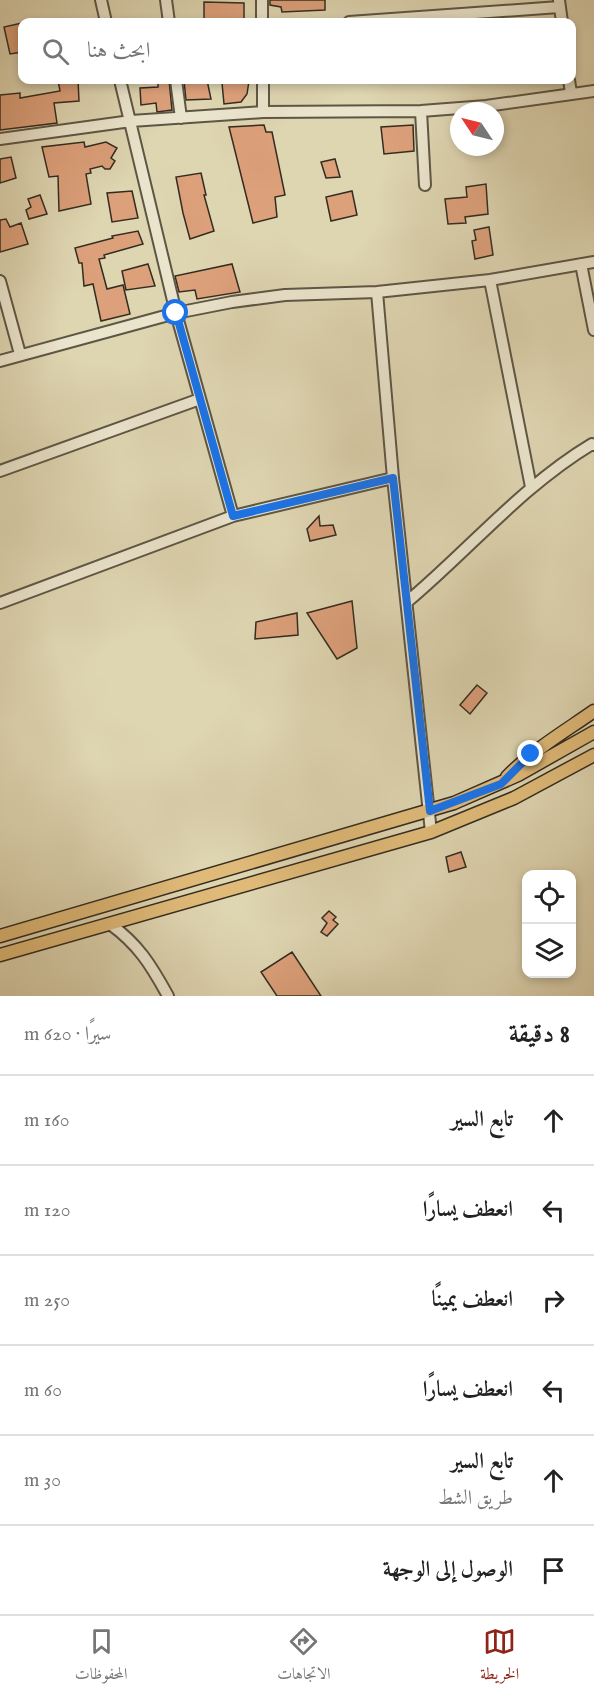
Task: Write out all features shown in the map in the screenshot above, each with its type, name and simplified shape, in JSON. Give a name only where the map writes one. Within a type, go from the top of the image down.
[{"type":"main road","points":[[501,784],[531,754],[594,711]]},
{"type":"main road","points":[[0,936],[430,811],[501,784],[594,732]]},
{"type":"main road","points":[[0,956],[431,831],[514,798],[594,755]]},
{"type":"main road","points":[[165,888],[170,906]]},
{"type":"street","points":[[101,0],[105,18]]},
{"type":"street","points":[[166,0],[168,18]]},
{"type":"street","points":[[262,0],[262,18]]},
{"type":"street","points":[[394,18],[559,3],[561,18]]},
{"type":"street","points":[[121,84],[176,313],[233,516]]},
{"type":"street","points":[[177,84],[181,118]]},
{"type":"street","points":[[262,84],[263,112]]},
{"type":"street","points":[[570,84],[571,93]]},
{"type":"street","points":[[0,139],[131,121],[263,112],[421,111],[486,106],[594,91]]},
{"type":"street","points":[[421,111],[424,186]]},
{"type":"street","points":[[0,361],[176,313],[232,302],[285,295],[377,292],[490,280],[594,262]]},
{"type":"street","points":[[581,264],[594,330]]},
{"type":"street","points":[[490,280],[531,487]]},
{"type":"street","points":[[0,281],[20,354]]},
{"type":"street","points":[[377,292],[393,478],[431,831]]},
{"type":"street","points":[[0,471],[200,399]]},
{"type":"street","points":[[407,602],[442,573],[531,487],[561,463],[593,444]]},
{"type":"street","points":[[0,603],[233,516],[393,478]]},
{"type":"street","points":[[110,924],[127,936],[140,950],[168,996]]},
{"type":"building","points":[[270,0],[325,0],[325,10],[282,12],[281,7],[270,5]]},
{"type":"building","points":[[204,2],[244,3],[244,18],[204,18]]},
{"type":"building","points":[[18,24],[18,53],[10,54],[4,27]]},
{"type":"building","points":[[59,84],[78,84],[79,101],[54,103],[57,123],[0,130],[0,95],[20,93],[20,98],[60,91]]},
{"type":"building","points":[[158,84],[169,84],[172,110],[157,112],[156,103],[141,105],[140,88],[158,87]]},
{"type":"building","points":[[184,84],[208,84],[211,99],[186,100]]},
{"type":"building","points":[[222,84],[249,84],[247,94],[241,102],[224,104]]},
{"type":"building","points":[[264,125],[266,132],[272,132],[285,195],[275,197],[277,217],[253,223],[229,127]]},
{"type":"building","points":[[413,125],[414,151],[384,154],[381,127]]},
{"type":"building","points":[[84,142],[85,147],[106,142],[117,148],[111,158],[115,161],[110,169],[102,166],[90,169],[91,173],[86,174],[91,204],[59,211],[58,176],[49,177],[42,147]]},
{"type":"building","points":[[11,157],[16,178],[0,183],[0,159]]},
{"type":"building","points":[[335,159],[340,177],[326,178],[321,162]]},
{"type":"building","points":[[201,173],[206,195],[204,195],[214,231],[190,239],[176,177]]},
{"type":"building","points":[[486,184],[488,214],[465,217],[466,223],[448,224],[445,199],[467,197],[466,187]]},
{"type":"building","points":[[132,191],[138,218],[112,222],[107,193]]},
{"type":"building","points":[[352,191],[357,215],[331,221],[326,197]]},
{"type":"building","points":[[40,195],[47,214],[29,219],[26,210],[31,207],[28,199]]},
{"type":"building","points":[[6,219],[10,227],[21,223],[28,244],[0,252],[0,220]]},
{"type":"building","points":[[489,227],[493,255],[475,259],[472,241],[476,240],[474,230]]},
{"type":"building","points":[[138,231],[143,244],[104,255],[105,258],[99,259],[107,289],[123,285],[130,314],[101,321],[93,284],[84,286],[82,263],[79,263],[75,248],[113,238],[112,236]]},
{"type":"building","points":[[148,264],[155,286],[126,290],[122,271]]},
{"type":"building","points":[[232,264],[240,292],[197,299],[195,290],[179,292],[175,276]]},
{"type":"building","points":[[319,516],[320,526],[333,525],[336,535],[310,541],[307,529]]},
{"type":"building","points":[[352,601],[357,648],[337,659],[307,613]]},
{"type":"building","points":[[297,613],[298,635],[255,639],[256,622]]},
{"type":"building","points":[[477,685],[487,693],[470,714],[460,705]]},
{"type":"building","points":[[461,852],[466,867],[449,872],[446,857]]},
{"type":"building","points":[[329,911],[336,917],[333,920],[338,924],[327,936],[321,932],[327,923],[322,918]]},
{"type":"building","points":[[292,952],[321,996],[277,996],[261,972]]},
{"type":"route","points":[[176,313],[233,516],[393,478],[430,811],[454,804],[501,784],[531,754]]}]
